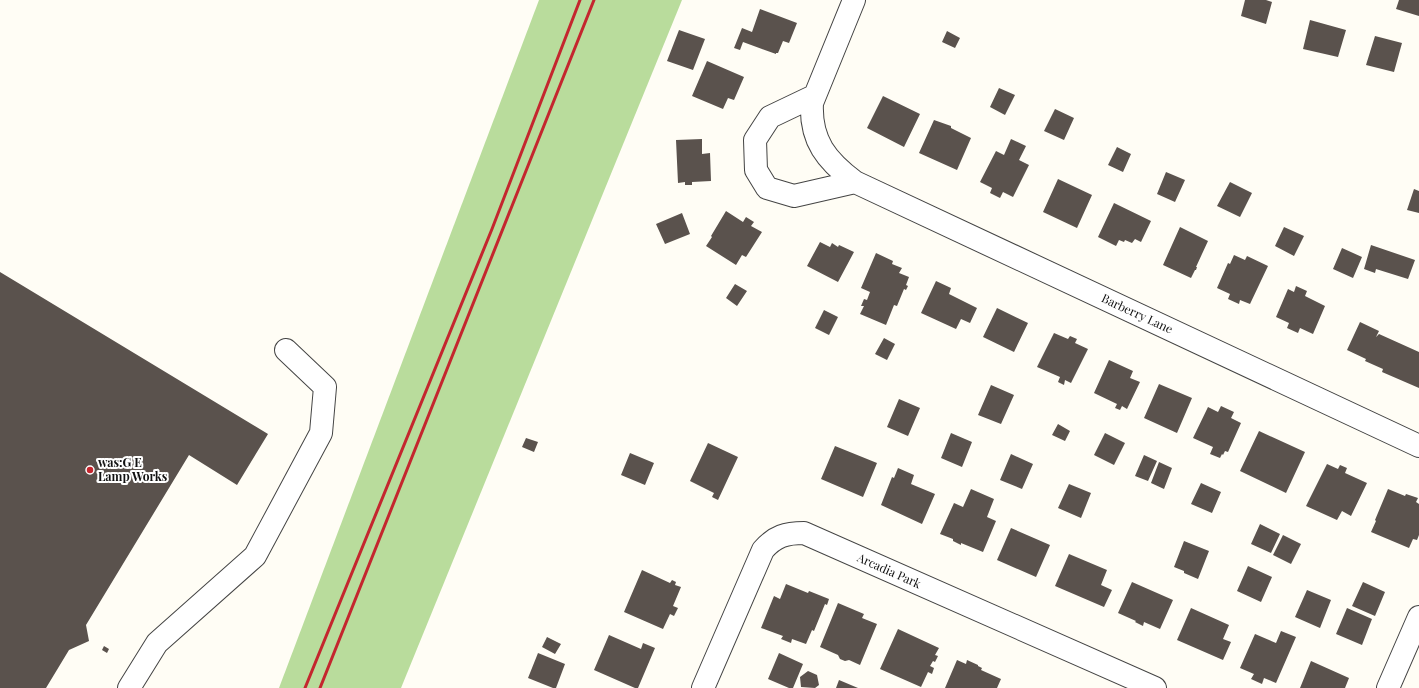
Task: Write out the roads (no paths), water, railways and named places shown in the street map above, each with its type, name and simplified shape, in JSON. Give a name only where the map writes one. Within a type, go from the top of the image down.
[{"type":"street","name":"Barberry Lane","points":[[854,0],[814,96],[811,114],[813,128],[818,142],[830,161],[841,172],[855,182],[1419,446]]},
{"type":"street","points":[[814,96],[770,117],[755,140],[756,170],[767,188],[794,196],[855,182]]},
{"type":"street","points":[[129,688],[157,643],[255,556],[322,433],[325,386],[286,350]]},
{"type":"street","name":"Arcadia Park","points":[[703,688],[763,550],[777,539],[790,533],[804,533],[1155,688]]},
{"type":"street","points":[[1388,688],[1419,617]]},
{"type":"railway","points":[[305,688],[492,229],[580,0]]},
{"type":"railway","points":[[320,688],[594,0]]},
{"type":"place","name":"was:G E Lamp Works","points":[[90,470]]}]
